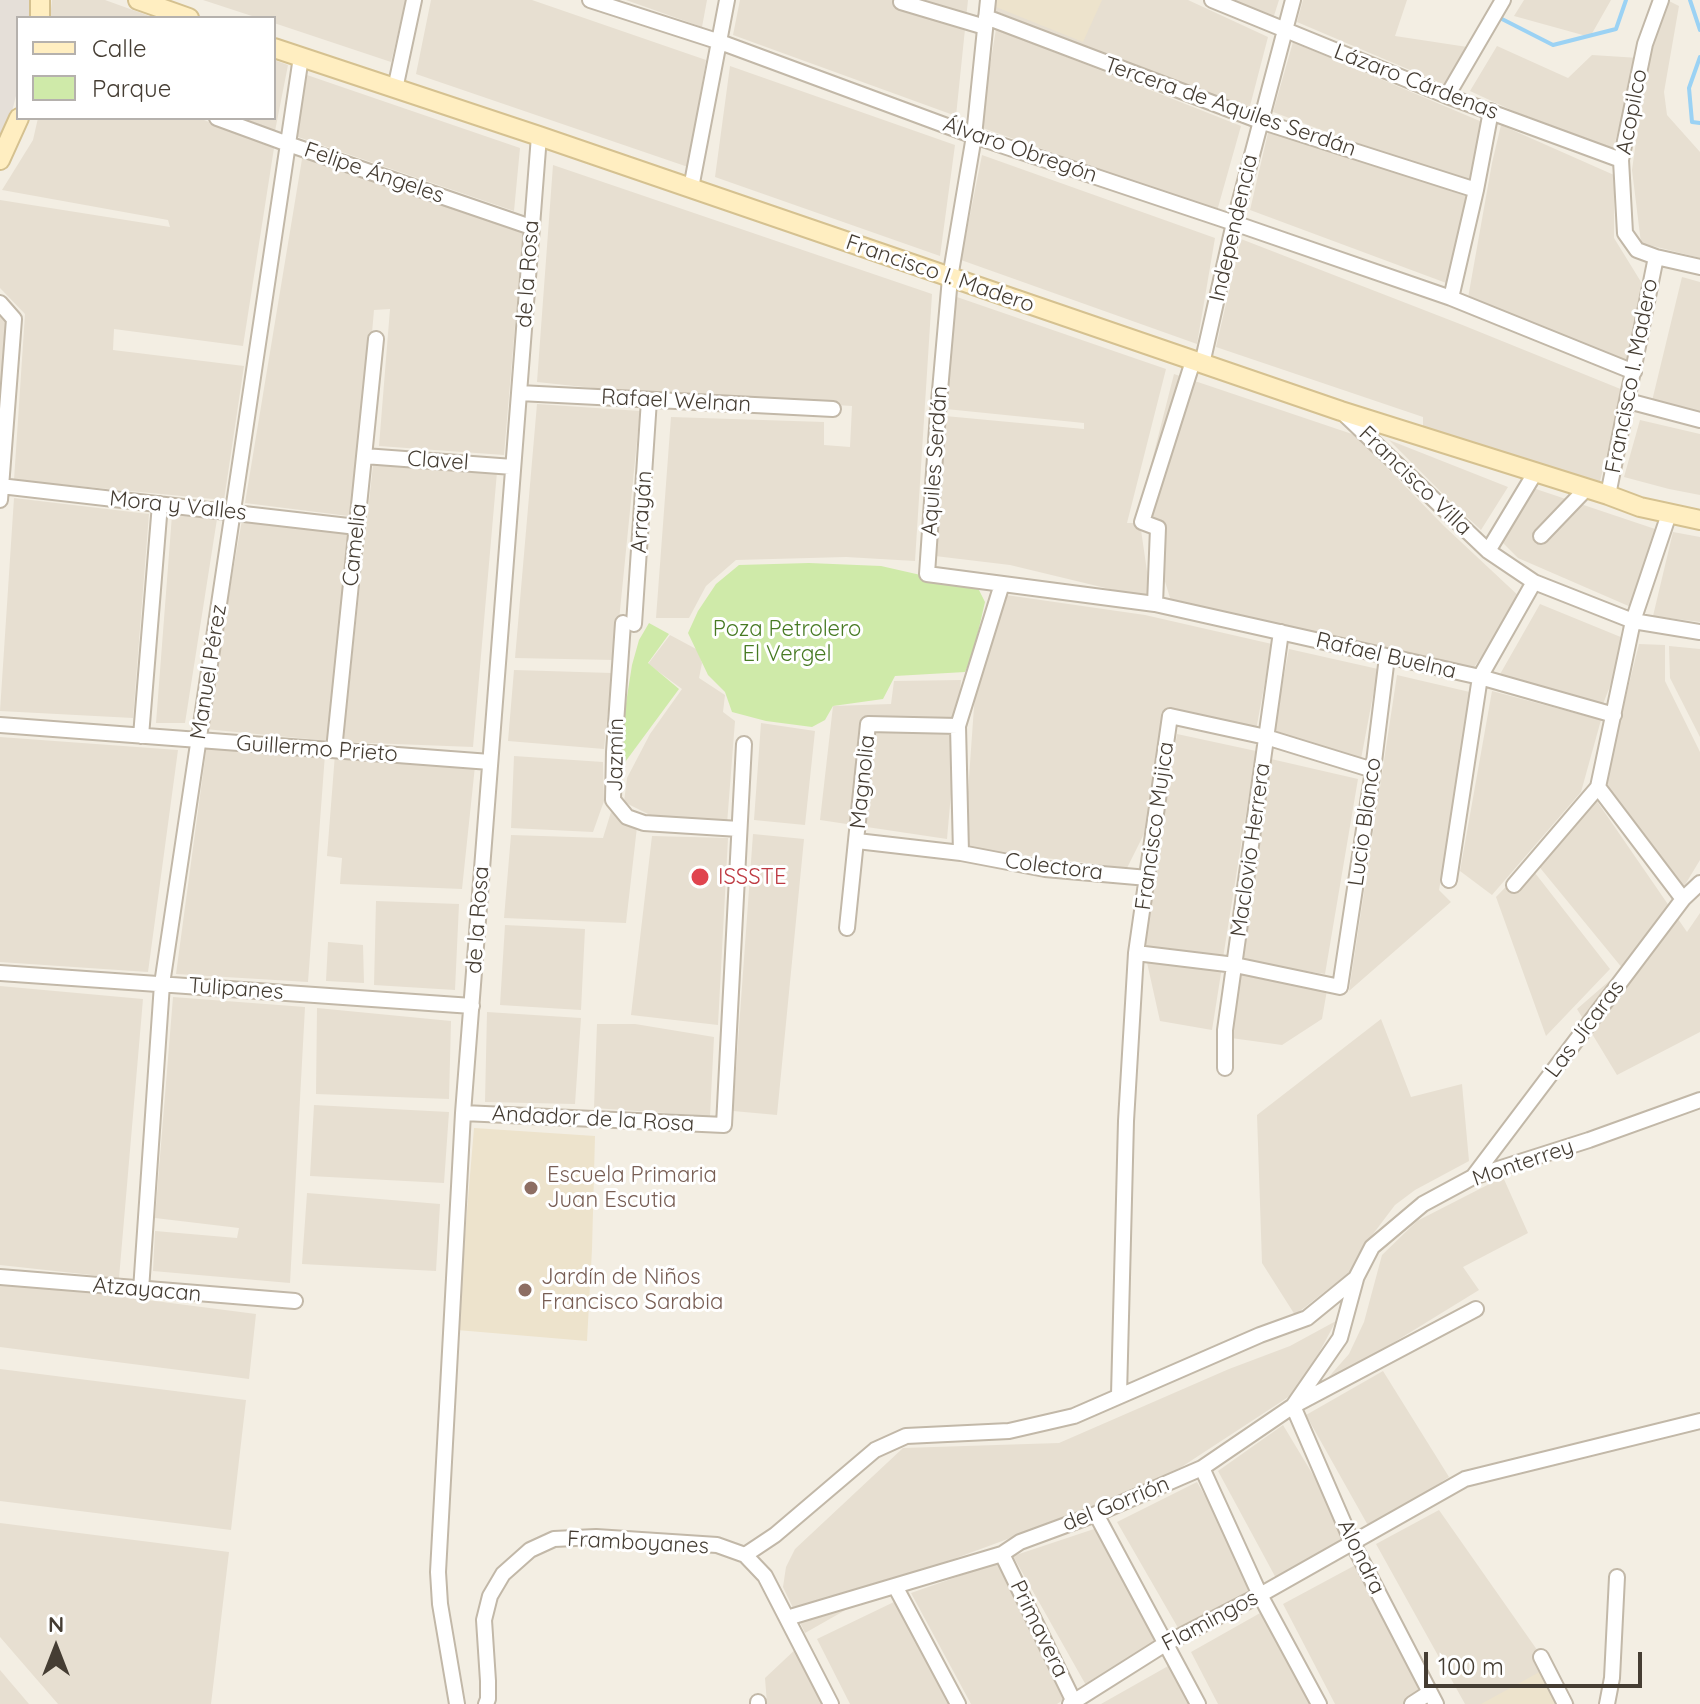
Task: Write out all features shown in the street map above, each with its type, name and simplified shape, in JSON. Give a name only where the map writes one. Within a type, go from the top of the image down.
[{"type":"street","points":[[138,0],[183,16]]},
{"type":"street","points":[[395,89],[414,0]]},
{"type":"street","name":"Álvaro Obregón","points":[[590,0],[720,42],[974,136],[1451,298],[1634,372]]},
{"type":"street","points":[[691,188],[727,0]]},
{"type":"street","name":"Aquiles Serdán","points":[[988,0],[974,136],[950,278],[927,574],[1002,584]]},
{"type":"street","name":"Lázaro Cárdenas","points":[[1212,0],[1447,96],[1621,160]]},
{"type":"street","name":"Independencia","points":[[1155,604],[1158,528],[1142,522],[1198,362],[1293,0]]},
{"type":"street","name":"Acopilco","points":[[1656,257],[1637,250],[1625,233],[1621,160],[1645,44],[1661,0]]},
{"type":"street","name":"Tercera de Aquiles Serdán","points":[[901,2],[985,22],[1260,121],[1476,190]]},
{"type":"street","points":[[1447,96],[1501,3]]},
{"type":"street","name":"Francisco I. Madero","points":[[276,49],[1341,411],[1640,507],[1700,520]]},
{"type":"street","name":"Manuel Pérez","points":[[141,1290],[162,984],[301,57]]},
{"type":"street","points":[[1451,298],[1491,111]]},
{"type":"street","points":[[0,160],[18,120]]},
{"type":"street","name":"Felipe Ángeles","points":[[222,120],[531,227]]},
{"type":"street","name":"de la Rosa","points":[[457,1704],[440,1604],[438,1572],[463,1113],[539,136]]},
{"type":"street","points":[[1656,257],[1700,267]]},
{"type":"street","name":"Francisco I. Madero","points":[[1608,495],[1656,257]]},
{"type":"street","points":[[0,303],[14,319],[0,500]]},
{"type":"street","name":"Camelia","points":[[334,750],[376,339]]},
{"type":"street","name":"Rafael Welnan","points":[[519,393],[833,409]]},
{"type":"street","name":"Arrayán","points":[[628,624],[649,400]]},
{"type":"street","points":[[1628,401],[1700,420]]},
{"type":"street","name":"Francisco Villa","points":[[1341,411],[1488,551],[1534,582],[1633,621],[1700,632]]},
{"type":"street","name":"Clavel","points":[[364,456],[513,467]]},
{"type":"street","name":"Francisco Villa","points":[[1488,551],[1535,473]]},
{"type":"street","name":"Mora y Valles","points":[[0,486],[357,527]]},
{"type":"street","points":[[1541,536],[1587,488]]},
{"type":"street","points":[[141,736],[160,504]]},
{"type":"street","points":[[1514,885],[1598,787],[1633,621],[1669,514]]},
{"type":"street","points":[[1449,880],[1480,677],[1534,582]]},
{"type":"street","points":[[961,853],[958,726],[1002,584]]},
{"type":"street","name":"Rafael Buelna","points":[[1002,584],[1155,604],[1480,677],[1614,715]]},
{"type":"street","name":"Jazmín","points":[[628,624],[614,752],[613,800],[627,817],[644,823],[739,829]]},
{"type":"street","name":"Maclovio Herrera","points":[[1225,1068],[1225,1030],[1281,632]]},
{"type":"street","name":"Lucio Blanco","points":[[1235,965],[1340,987],[1387,657]]},
{"type":"street","name":"Francisco Mujica","points":[[1119,1395],[1126,1131],[1136,953],[1170,716],[1266,737],[1373,770]]},
{"type":"street","name":"Magnolia","points":[[847,928],[868,724],[958,726]]},
{"type":"street","name":"Guillermo Prieto","points":[[0,725],[490,762]]},
{"type":"street","points":[[739,829],[744,744]]},
{"type":"street","points":[[1598,787],[1683,899]]},
{"type":"street","name":"Andador de la Rosa","points":[[463,1113],[724,1125],[739,829]]},
{"type":"street","name":"Colectora","points":[[857,841],[961,853],[1045,869],[1148,878]]},
{"type":"street","name":"Las Jícaras","points":[[1473,1177],[1683,899],[1700,883]]},
{"type":"street","points":[[1136,953],[1235,965]]},
{"type":"street","name":"Tulipanes","points":[[0,973],[472,1006]]},
{"type":"street","name":"Monterrey","points":[[745,1555],[775,1535],[875,1450],[906,1436],[1009,1431],[1074,1416],[1260,1335],[1307,1318],[1356,1278],[1372,1247],[1423,1204],[1473,1177],[1700,1100]]},
{"type":"street","name":"Atzayacan","points":[[0,1277],[295,1301]]},
{"type":"street","name":"del Gorrión","points":[[787,1618],[1002,1554],[1020,1542],[1096,1514],[1202,1468],[1293,1406],[1340,1338],[1356,1278]]},
{"type":"street","points":[[1293,1406],[1476,1309]]},
{"type":"street","name":"Alondra","points":[[1293,1406],[1352,1542],[1433,1698]]},
{"type":"street","name":"Flamingos","points":[[1073,1703],[1165,1644],[1260,1595],[1465,1479],[1700,1421]]},
{"type":"street","points":[[1202,1468],[1260,1595],[1319,1704]]},
{"type":"street","points":[[1096,1514],[1198,1704]]},
{"type":"street","name":"Framboyanes","points":[[486,1704],[488,1681],[484,1620],[490,1596],[503,1574],[530,1550],[554,1539],[596,1537],[717,1545],[745,1555]]},
{"type":"street","name":"Primavera","points":[[1002,1554],[1073,1703]]},
{"type":"street","points":[[745,1555],[765,1576],[831,1704]]},
{"type":"street","points":[[1607,1704],[1612,1678],[1617,1577]]},
{"type":"street","points":[[895,1586],[958,1704]]},
{"type":"street","points":[[1541,1657],[1565,1704]]},
{"type":"street","points":[[1412,1704],[1433,1698]]},
{"type":"shaded area","points":[[0,0],[29,0],[29,16],[16,16],[16,96],[8,127],[0,138]]},
{"type":"shaded area","points":[[52,0],[105,0],[149,16],[50,16]]},
{"type":"shaded area","points":[[203,0],[406,0],[391,62],[276,24],[276,16],[252,16]]},
{"type":"shaded area","points":[[431,0],[532,0],[706,60],[688,167],[416,74]]},
{"type":"shaded area","points":[[626,0],[707,0],[702,27]]},
{"type":"shaded area","points":[[740,0],[968,0],[956,116],[733,35]]},
{"type":"shaded area","points":[[993,0],[1188,0],[1268,37],[1249,110],[992,10]]},
{"type":"shaded area","points":[[997,0],[1102,0],[1083,42],[996,7]]},
{"type":"shaded area","points":[[1229,0],[1279,0],[1273,19]]},
{"type":"shaded area","points":[[1303,0],[1407,0],[1395,36],[1474,48],[1450,87],[1297,22]]},
{"type":"shaded area","points":[[1524,0],[1611,0],[1590,37],[1514,16]]},
{"type":"shaded area","points":[[1667,0],[1679,6],[1664,92],[1667,115],[1700,152],[1700,258],[1641,243],[1632,170],[1646,69]]},
{"type":"shaded area","points":[[996,29],[1241,126],[1217,211],[980,127]]},
{"type":"shaded area","points":[[1293,42],[1494,127],[1473,186],[1273,112]]},
{"type":"shaded area","points":[[1497,46],[1568,78],[1592,55],[1639,58],[1611,156],[1470,91]]},
{"type":"shaded area","points":[[276,61],[288,65],[275,131],[245,120],[276,120]]},
{"type":"shaded area","points":[[730,66],[955,145],[940,256],[715,177]]},
{"type":"shaded area","points":[[304,74],[520,148],[514,211],[295,136]]},
{"type":"shaded area","points":[[38,120],[204,120],[274,148],[243,346],[114,329],[113,350],[244,366],[224,500],[14,480],[25,314],[0,288],[0,200],[170,227],[168,220],[2,190],[33,140]]},
{"type":"shaded area","points":[[1270,124],[1481,202],[1457,287],[1250,210]]},
{"type":"shaded area","points":[[1501,125],[1614,175],[1614,238],[1646,290],[1631,365],[1468,298]]},
{"type":"shaded area","points":[[303,153],[523,231],[504,455],[379,446],[390,309],[374,310],[356,517],[245,503]]},
{"type":"shaded area","points":[[982,155],[1215,238],[1197,344],[961,260]]},
{"type":"shaded area","points":[[553,165],[932,294],[915,561],[846,557],[736,560],[706,586],[689,618],[656,618],[671,417],[824,422],[824,445],[850,447],[852,406],[631,392],[537,382]]},
{"type":"shaded area","points":[[1241,239],[1623,390],[1599,485],[1423,427],[1423,417],[1216,347]]},
{"type":"shaded area","points":[[1682,277],[1700,282],[1700,415],[1652,401]]},
{"type":"shaded area","points":[[954,296],[1166,369],[1127,523],[1140,523],[1151,599],[1010,565],[935,556],[945,416],[1084,429],[1084,423],[946,409]]},
{"type":"shaded area","points":[[0,313],[7,321],[0,407]]},
{"type":"shaded area","points":[[1174,374],[1355,435],[1444,526],[1522,599],[1470,673],[1171,601],[1141,504]]},
{"type":"shaded area","points":[[537,404],[640,411],[615,660],[515,658]]},
{"type":"shaded area","points":[[1640,420],[1700,434],[1700,495],[1624,477]]},
{"type":"shaded area","points":[[1389,440],[1508,487],[1481,530],[1453,504]]},
{"type":"shaded area","points":[[373,465],[497,472],[473,747],[343,742]]},
{"type":"shaded area","points":[[1527,486],[1664,532],[1640,611],[1518,558],[1495,535]]},
{"type":"shaded area","points":[[14,498],[149,514],[133,718],[0,711]]},
{"type":"shaded area","points":[[172,515],[217,519],[185,723],[156,723]]},
{"type":"shaded area","points":[[242,520],[349,533],[330,741],[205,729]]},
{"type":"shaded area","points":[[1673,532],[1700,537],[1700,622],[1653,616]]},
{"type":"shaded area","points":[[999,594],[1145,615],[1272,644],[1256,730],[1167,710],[1147,828],[1127,868],[964,848],[975,693]]},
{"type":"shaded area","points":[[1540,604],[1628,640],[1603,704],[1499,676]]},
{"type":"shaded area","points":[[670,635],[698,650],[702,663],[699,678],[725,695],[723,712],[735,721],[727,824],[658,819],[624,802],[627,778],[650,734],[682,689],[648,664]]},
{"type":"shaded area","points":[[1639,644],[1665,645],[1665,681],[1700,752],[1700,860],[1677,898],[1600,778],[1619,724]]},
{"type":"shaded area","points":[[1669,646],[1700,649],[1700,737],[1670,678]]},
{"type":"shaded area","points":[[1289,649],[1378,669],[1361,759],[1272,739]]},
{"type":"shaded area","points":[[514,670],[612,673],[604,749],[508,741]]},
{"type":"shaded area","points":[[1397,675],[1474,693],[1439,890],[1451,902],[1349,991]]},
{"type":"shaded area","points":[[961,680],[947,839],[820,820],[833,706],[891,704],[894,681]]},
{"type":"shaded area","points":[[1492,691],[1601,720],[1581,792],[1492,895],[1460,871]]},
{"type":"shaded area","points":[[761,723],[815,731],[805,825],[754,820]]},
{"type":"shaded area","points":[[1177,734],[1256,751],[1223,958],[1144,947]]},
{"type":"shaded area","points":[[0,737],[178,750],[148,972],[0,962]]},
{"type":"shaded area","points":[[207,744],[325,754],[308,982],[176,974]]},
{"type":"shaded area","points":[[335,754],[475,766],[462,889],[340,884],[342,858],[327,856]]},
{"type":"shaded area","points":[[514,756],[603,762],[604,801],[593,832],[511,828]]},
{"type":"shaded area","points":[[1271,759],[1358,779],[1325,974],[1237,961]]},
{"type":"shaded area","points":[[1592,794],[1687,932],[1700,913],[1700,1032],[1617,1075],[1577,1009],[1623,969],[1532,858]]},
{"type":"shaded area","points":[[611,812],[637,827],[626,923],[504,918],[511,835],[603,838]]},
{"type":"shaded area","points":[[753,834],[804,839],[777,1115],[733,1111]]},
{"type":"shaded area","points":[[652,836],[728,838],[718,1025],[631,1015]]},
{"type":"shaded area","points":[[1528,864],[1610,969],[1546,1036],[1496,897]]},
{"type":"shaded area","points":[[376,901],[459,904],[455,990],[374,985]]},
{"type":"shaded area","points":[[505,925],[585,929],[581,1010],[500,1005]]},
{"type":"shaded area","points":[[328,942],[363,945],[364,983],[326,981]]},
{"type":"shaded area","points":[[1146,958],[1222,967],[1212,1030],[1160,1021]]},
{"type":"shaded area","points":[[1241,972],[1327,990],[1322,1019],[1282,1045],[1231,1038]]},
{"type":"shaded area","points":[[0,986],[143,999],[119,1278],[0,1265]]},
{"type":"shaded area","points":[[173,997],[305,1007],[290,1283],[153,1271],[155,1231],[237,1238],[239,1228],[155,1218]]},
{"type":"shaded area","points":[[317,1008],[451,1021],[449,1099],[316,1094]]},
{"type":"shaded area","points":[[487,1012],[581,1018],[575,1104],[485,1102]]},
{"type":"shaded area","points":[[1381,1019],[1411,1097],[1462,1084],[1469,1161],[1415,1190],[1395,1205],[1367,1242],[1360,1264],[1295,1315],[1262,1263],[1257,1115]]},
{"type":"shaded area","points":[[597,1024],[635,1024],[714,1037],[710,1116],[594,1108]]},
{"type":"shaded area","points":[[314,1105],[449,1112],[444,1183],[310,1176]]},
{"type":"shaded area","points":[[474,1128],[595,1136],[587,1341],[457,1330]]},
{"type":"shaded area","points":[[1503,1177],[1528,1233],[1463,1267],[1479,1290],[1318,1389],[1349,1354],[1364,1322],[1382,1255],[1417,1221]]},
{"type":"shaded area","points":[[307,1193],[440,1204],[436,1271],[302,1264]]},
{"type":"shaded area","points":[[0,1281],[256,1314],[249,1379],[0,1347]]},
{"type":"shaded area","points":[[1336,1321],[1299,1390],[1154,1485],[902,1578],[805,1633],[783,1587],[786,1567],[795,1549],[903,1448],[1059,1443],[1229,1369],[1290,1346]]},
{"type":"shaded area","points":[[0,1369],[246,1400],[231,1530],[0,1501]]},
{"type":"shaded area","points":[[1383,1371],[1449,1477],[1370,1529],[1306,1415]]},
{"type":"shaded area","points":[[1283,1425],[1351,1538],[1277,1580],[1218,1471]]},
{"type":"shaded area","points":[[1197,1482],[1259,1591],[1181,1633],[1117,1522]]},
{"type":"shaded area","points":[[1439,1510],[1575,1704],[1465,1704],[1376,1544]]},
{"type":"shaded area","points":[[0,1523],[229,1552],[211,1704],[58,1704],[0,1637]]},
{"type":"shaded area","points":[[1100,1527],[1169,1643],[1087,1687],[1013,1556]]},
{"type":"shaded area","points":[[1363,1561],[1439,1704],[1335,1704],[1283,1604]]},
{"type":"shaded area","points":[[999,1562],[1072,1694],[1057,1704],[971,1704],[911,1593]]},
{"type":"shaded area","points":[[896,1601],[953,1704],[850,1704],[817,1639]]},
{"type":"shaded area","points":[[1269,1608],[1319,1704],[1218,1704],[1191,1652]]},
{"type":"shaded area","points":[[799,1646],[828,1704],[767,1704],[765,1678]]},
{"type":"shaded area","points":[[1177,1661],[1199,1704],[1101,1704]]},
{"type":"shaded area","points":[[1545,1669],[1571,1704],[1481,1704]]},
{"type":"shaded area","points":[[0,1670],[29,1704],[0,1704]]},
{"type":"green space","name":"Poza Petrolero El Vergel","points":[[809,563],[881,566],[978,588],[985,602],[973,654],[965,672],[895,676],[883,699],[833,706],[825,720],[812,727],[766,721],[732,712],[725,692],[708,675],[688,633],[698,611],[716,584],[739,565]]},
{"type":"green space","points":[[649,623],[669,634],[648,663],[679,689],[617,773],[632,665],[639,640]]},
{"type":"waterway","points":[[1499,16],[1553,45],[1616,29],[1626,0]]},
{"type":"waterway","points":[[1690,0],[1700,30]]},
{"type":"waterway","points":[[1700,57],[1689,88],[1692,122],[1700,123]]},
{"type":"place","name":"ISSSTE","points":[[700,877]]},
{"type":"place","name":"Escuela Primaria Juan Escutia","points":[[531,1188]]},
{"type":"place","name":"Jardín de Niños Francisco Sarabia","points":[[525,1290]]}]
